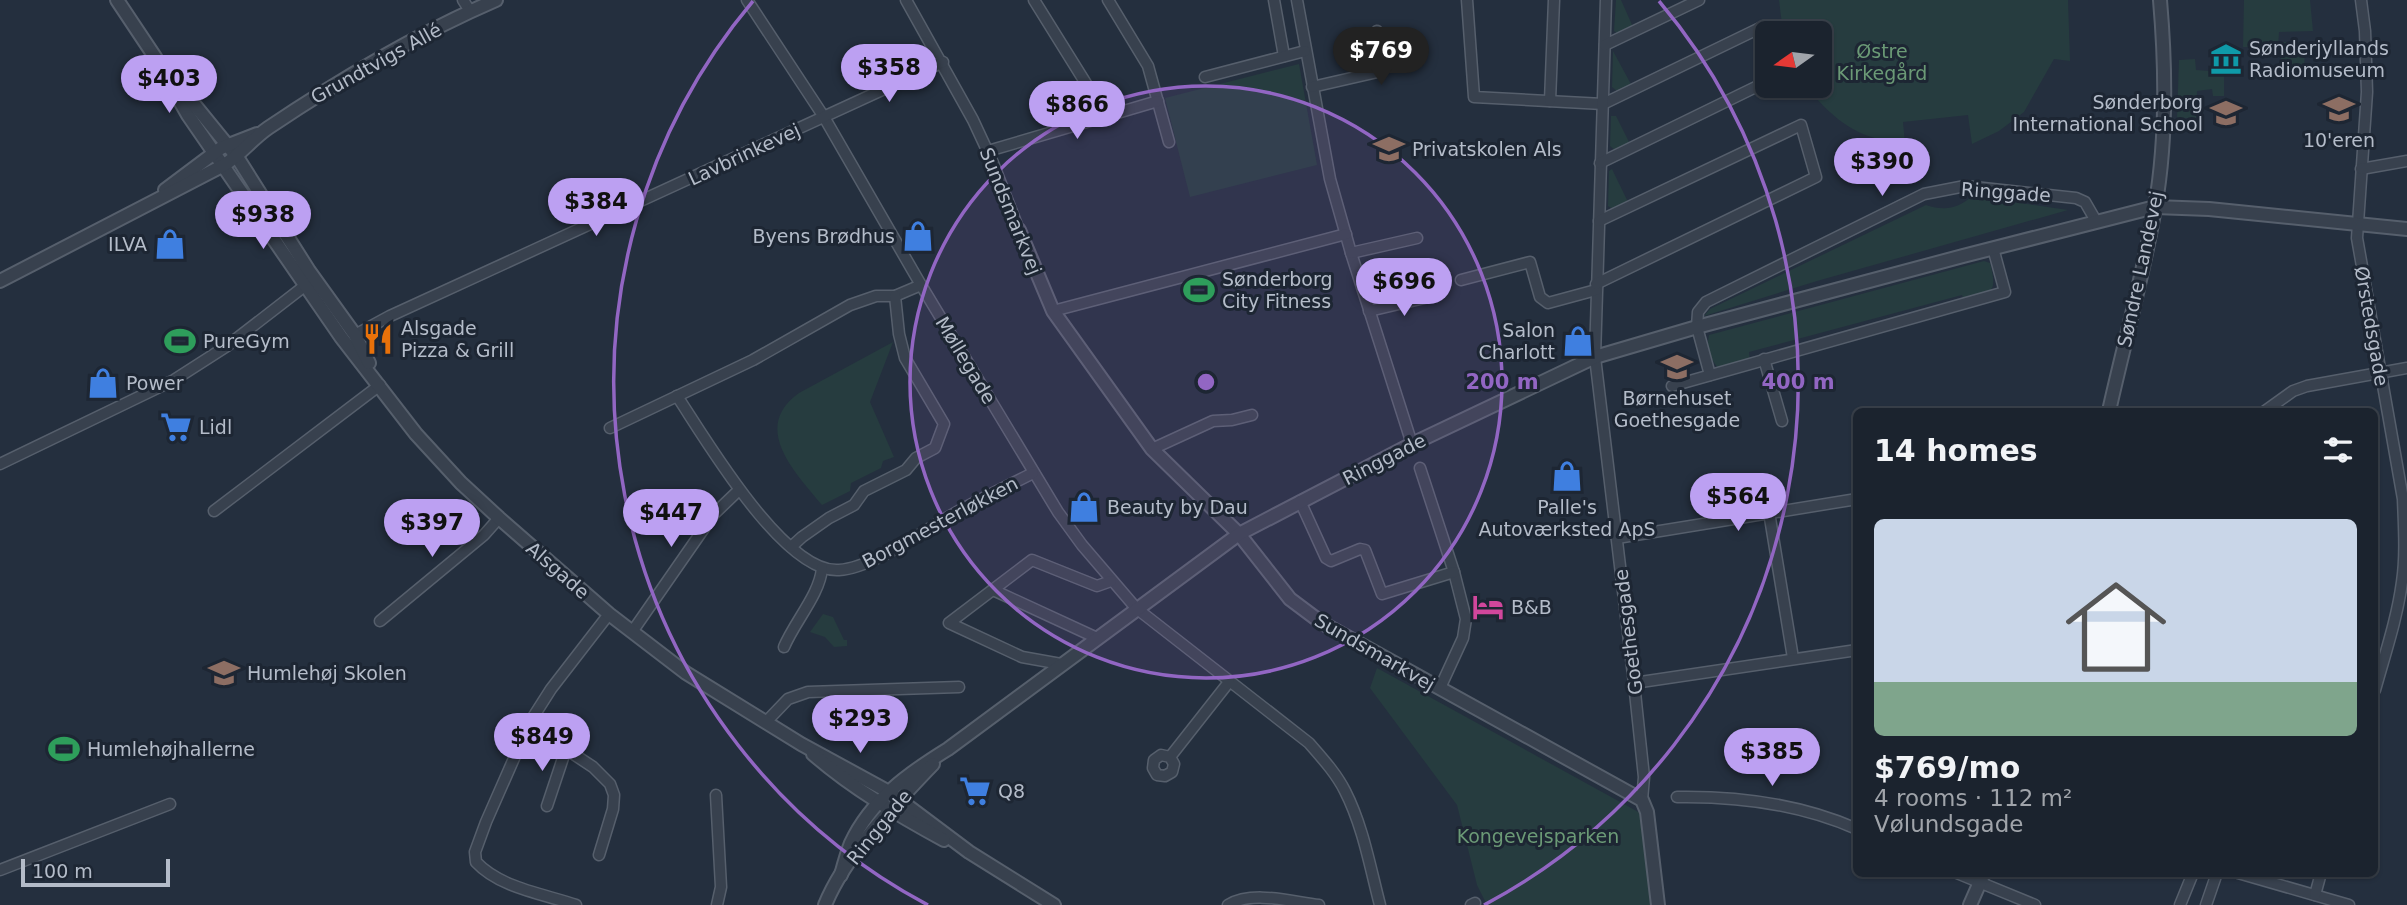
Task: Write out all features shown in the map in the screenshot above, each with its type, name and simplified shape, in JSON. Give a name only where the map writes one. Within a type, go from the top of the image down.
[{"type":"street","points":[[117,0],[231,161]]},
{"type":"street","name":"Grundtvigs Allé","points":[[0,281],[231,161],[260,133],[370,62],[467,6],[496,0]]},
{"type":"street","name":"Møllegade","points":[[747,0],[824,117],[1033,473],[1082,545],[1136,608],[1309,743],[1344,789],[1356,816],[1380,905]]},
{"type":"street","name":"Sundsmarkvej","points":[[906,0],[943,62],[988,151],[1053,311],[1152,449],[1239,534],[1290,599],[1322,623],[1642,800]]},
{"type":"street","points":[[1034,0],[1100,106],[1103,117]]},
{"type":"street","points":[[1108,0],[1148,66],[1169,142]]},
{"type":"street","points":[[1274,0],[1284,56]]},
{"type":"street","points":[[1297,0],[1330,179],[1412,444]]},
{"type":"street","points":[[1467,0],[1474,97],[1603,104],[1755,30]]},
{"type":"street","points":[[1550,101],[1554,0]]},
{"type":"street","name":"Goethesgade","points":[[1606,0],[1595,358],[1644,777],[1642,800],[1647,812],[1658,905]]},
{"type":"street","points":[[1605,45],[1699,0]]},
{"type":"street","name":"Søndre Landevej","points":[[2110,408],[2155,207],[2164,123],[2164,56],[2160,0]]},
{"type":"street","name":"Ørstedsgade","points":[[2361,0],[2367,92],[2357,224],[2403,499],[2405,537],[2403,580],[2378,679]]},
{"type":"street","points":[[1312,87],[1382,71],[1377,31]]},
{"type":"street","points":[[1205,76],[1305,51]]},
{"type":"street","points":[[155,57],[188,115],[221,148]]},
{"type":"street","name":"Lavbrinkevej","points":[[355,335],[402,310],[943,62]]},
{"type":"street","points":[[1600,163],[1755,87]]},
{"type":"street","points":[[988,151],[1158,101]]},
{"type":"street","points":[[1461,280],[1530,262],[1540,297],[1548,303],[1596,287],[1816,177],[1801,125],[1599,221]]},
{"type":"street","name":"Grundtvigs Allé","points":[[144,207],[221,148],[260,133]]},
{"type":"street","name":"Alsgade","points":[[231,161],[310,282],[355,335],[380,385]]},
{"type":"street","name":"Alsgade","points":[[231,161],[277,221],[341,337],[416,434],[499,518],[609,614],[686,673],[801,744],[894,795],[969,852],[1054,905]]},
{"type":"street","points":[[2361,169],[2407,161]]},
{"type":"street","name":"Ringgade","points":[[1697,327],[1698,312],[1706,302],[1924,194],[1965,186],[2076,198],[2085,202],[2096,221]]},
{"type":"street","name":"Ringgade","points":[[825,905],[841,874],[851,843],[894,795],[948,749],[1060,664],[1239,534],[1412,444],[1595,358],[1697,327],[2155,207],[2209,209],[2407,229]]},
{"type":"street","points":[[1053,311],[1346,234]]},
{"type":"street","points":[[1351,253],[1417,238]]},
{"type":"street","points":[[1672,386],[2005,292],[1993,248]]},
{"type":"street","points":[[0,464],[174,380],[215,354],[310,282]]},
{"type":"street","points":[[610,429],[753,360],[850,305],[876,296],[895,296],[922,285]]},
{"type":"street","points":[[790,547],[811,530],[854,505],[864,491],[906,470],[916,458],[935,448],[944,424],[905,358],[899,334],[895,296]]},
{"type":"street","points":[[1369,311],[1433,296]]},
{"type":"street","points":[[1697,327],[1710,375]]},
{"type":"street","points":[[1764,359],[1782,421]]},
{"type":"street","points":[[2269,408],[2293,391],[2307,386],[2407,368]]},
{"type":"street","points":[[214,511],[380,385]]},
{"type":"street","points":[[677,396],[739,490],[790,547],[822,568],[821,583],[792,628],[784,647]]},
{"type":"street","points":[[1152,449],[1213,421],[1252,415]]},
{"type":"street","points":[[1420,468],[1454,572],[1466,620],[1463,638],[1440,688]]},
{"type":"street","name":"Borgmesterløkken","points":[[822,568],[838,570],[868,563],[1033,473]]},
{"type":"street","points":[[632,632],[714,514],[739,490]]},
{"type":"street","points":[[1617,538],[1853,500]]},
{"type":"street","points":[[1300,501],[1326,558],[1331,561],[1360,549],[1365,550],[1382,594],[1454,572]]},
{"type":"street","points":[[1769,512],[1793,658]]},
{"type":"street","points":[[380,621],[484,535],[499,518]]},
{"type":"street","points":[[1060,664],[1022,657],[949,623],[1032,560],[1097,586],[1111,581]]},
{"type":"street","points":[[993,590],[1097,638]]},
{"type":"street","points":[[576,905],[484,872],[476,862],[475,852],[530,722],[551,689],[609,614]]},
{"type":"street","points":[[1634,683],[1853,650]]},
{"type":"street","points":[[1170,757],[1229,682]]},
{"type":"street","points":[[766,722],[788,699],[808,691],[958,687]]},
{"type":"street","points":[[530,722],[593,767],[610,784],[614,795],[613,809],[599,855]]},
{"type":"street","name":"Alsgade","points":[[801,744],[830,769],[884,806],[969,852]]},
{"type":"street","points":[[547,806],[566,749]]},
{"type":"street","points":[[716,795],[721,887],[717,905]]},
{"type":"street","points":[[1677,797],[1721,796],[1784,805],[1833,818],[1853,827]]},
{"type":"street","points":[[0,870],[170,804]]},
{"type":"street","points":[[2180,905],[2191,877]]},
{"type":"street","points":[[2206,905],[2216,877]]},
{"type":"street","points":[[2252,877],[2349,905]]},
{"type":"street","points":[[2315,895],[2320,877]]},
{"type":"street","points":[[1970,905],[1982,878],[2035,905]]},
{"type":"street","points":[[1228,905],[1254,898],[1319,905]]},
{"type":"green space","points":[[1616,0],[1621,0],[1633,27],[1618,34],[1614,31]]},
{"type":"green space","name":"Østre Kirkegård","points":[[1779,0],[2068,0],[2070,61],[2054,59],[2024,112],[1999,131],[1972,144],[1968,115],[1903,122],[1905,144],[1898,144],[1848,126],[1817,98],[1832,98],[1832,21],[1782,21]]},
{"type":"green space","points":[[2244,0],[2310,0],[2313,31],[2279,32],[2278,47],[2243,47]]},
{"type":"green space","points":[[2281,42],[2305,42],[2304,77],[2281,77]]},
{"type":"green space","points":[[1613,51],[1632,86],[1618,92],[1612,87]]},
{"type":"green space","points":[[2195,59],[2196,70],[2224,72],[2224,96],[2213,96],[2212,89],[2197,91],[2196,118],[2177,118],[2179,60]]},
{"type":"green space","points":[[1299,64],[1317,165],[1190,197],[1165,98]]},
{"type":"green space","points":[[1611,116],[1616,116],[1630,144],[1616,151],[1610,146]]},
{"type":"green space","points":[[1612,169],[1628,202],[1613,209],[1608,206],[1609,171]]},
{"type":"green space","points":[[1972,196],[2068,210],[1704,316],[1710,309],[1926,205],[1950,208]]},
{"type":"green space","points":[[1984,261],[1990,263],[1993,286],[1987,294],[1973,299],[1964,302],[1962,295],[1749,352],[1750,361],[1719,369],[1709,353],[1709,335]]},
{"type":"green space","points":[[893,342],[870,402],[894,457],[883,461],[881,468],[851,483],[850,491],[822,505],[790,465],[782,450],[778,421],[785,407],[799,393]]},
{"type":"green space","points":[[823,614],[833,617],[844,640],[847,640],[847,646],[834,647],[825,637],[810,632]]},
{"type":"green space","name":"Kongevejsparken","points":[[1377,668],[1642,814],[1651,905],[1487,905],[1477,885],[1457,805],[1370,688]]},
{"type":"place","name":"Sønderjyllands Radiomuseum","points":[[2226,59]]},
{"type":"place","name":"10'eren","points":[[2339,109]]},
{"type":"place","name":"Sønderborg International School","points":[[2226,113]]},
{"type":"place","name":"Privatskolen Als","points":[[1389,149]]},
{"type":"place","name":"Byens Brødhus","points":[[918,236]]},
{"type":"place","name":"ILVA","points":[[170,244]]},
{"type":"place","name":"Sønderborg City Fitness","points":[[1199,290]]},
{"type":"place","name":"Alsgade Pizza & Grill","points":[[378,339]]},
{"type":"place","name":"PureGym","points":[[180,341]]},
{"type":"place","name":"Salon Charlott","points":[[1578,341]]},
{"type":"place","name":"Børnehuset Goethesgade","points":[[1677,367]]},
{"type":"place","name":"Power","points":[[103,383]]},
{"type":"place","name":"Lidl","points":[[176,427]]},
{"type":"place","name":"Palle's Autoværksted ApS","points":[[1567,476]]},
{"type":"place","name":"Beauty by Dau","points":[[1084,507]]},
{"type":"place","name":"B&B","points":[[1488,607]]},
{"type":"place","name":"Humlehøj Skolen","points":[[224,673]]},
{"type":"place","name":"Humlehøjhallerne","points":[[64,749]]},
{"type":"place","name":"Q8","points":[[975,791]]}]
